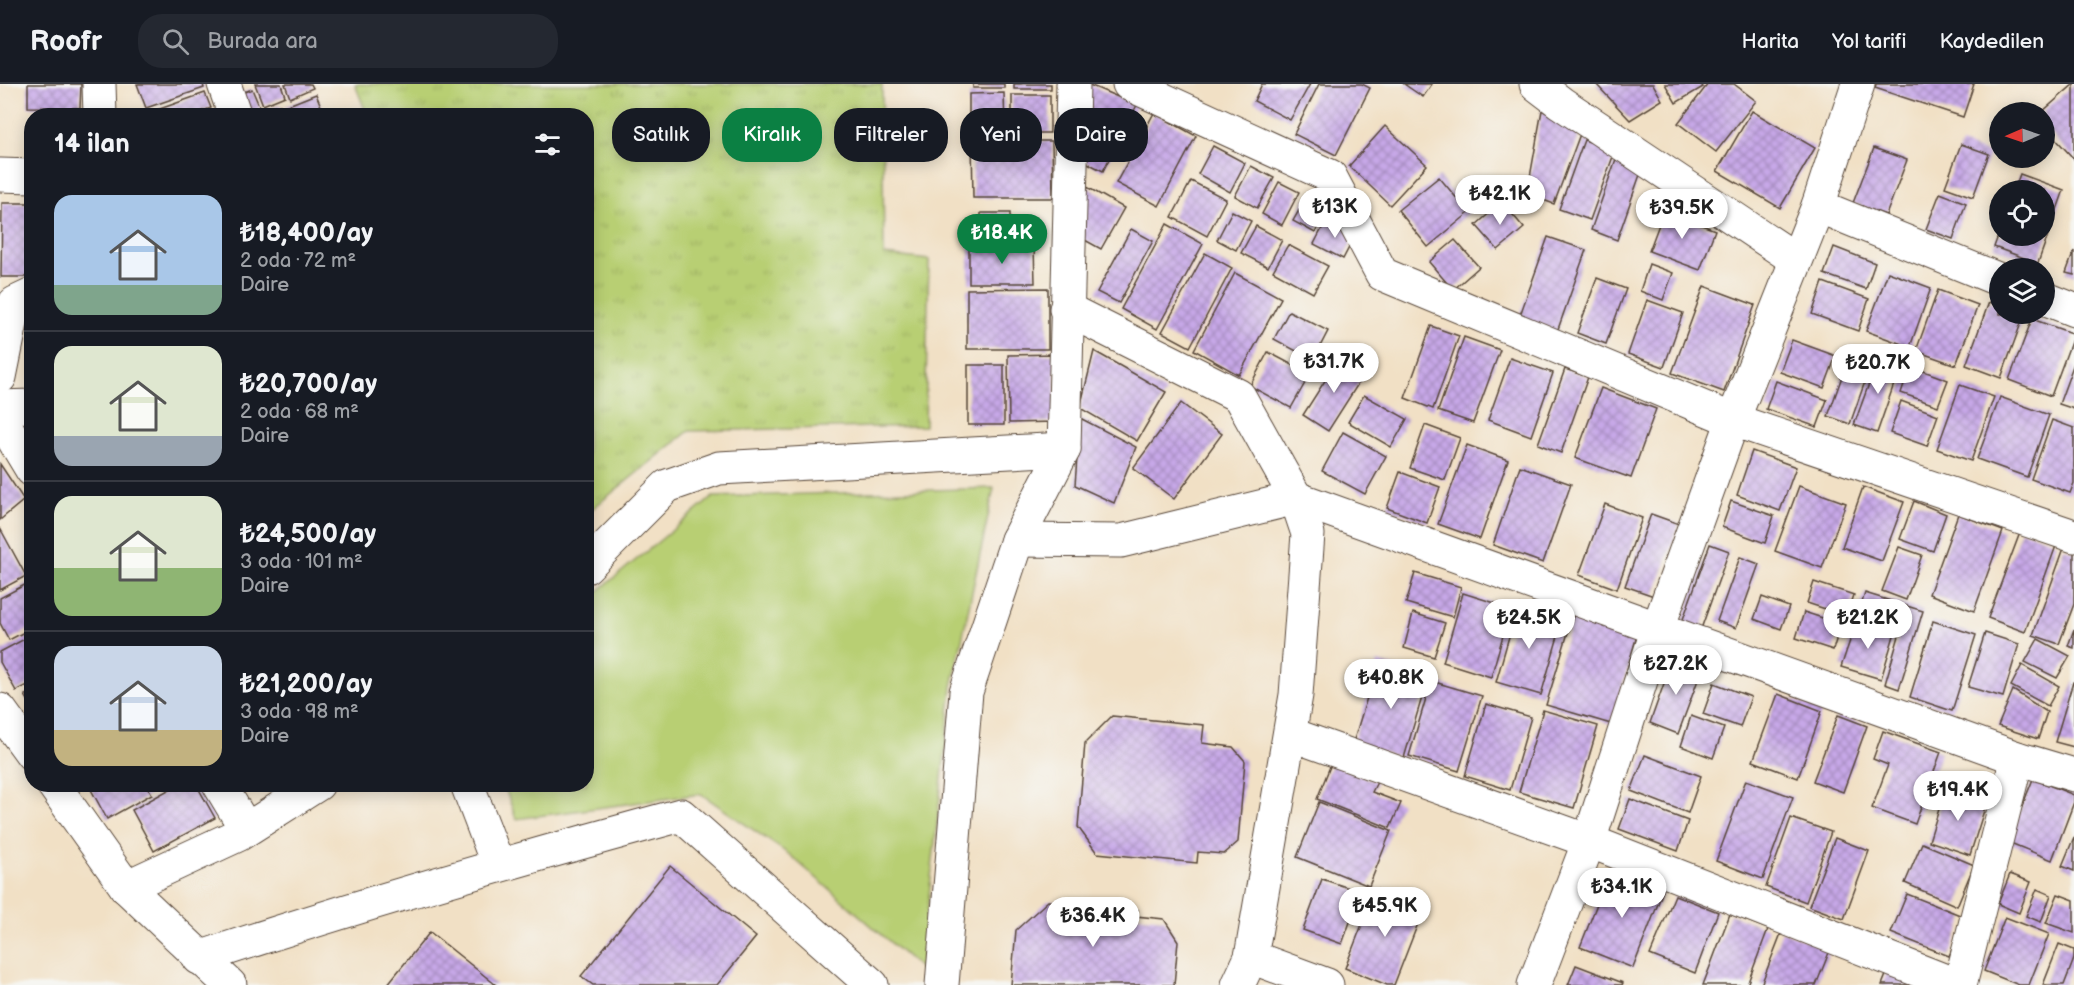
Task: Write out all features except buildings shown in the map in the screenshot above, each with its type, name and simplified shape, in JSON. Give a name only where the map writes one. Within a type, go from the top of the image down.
[{"type":"street","points":[[99,84],[100,108]]},
{"type":"street","points":[[224,84],[232,108]]},
{"type":"street","points":[[942,985],[966,692],[1017,540],[1064,450],[1073,84]]},
{"type":"street","points":[[1129,84],[1330,176],[1382,274],[1733,420],[2074,536]]},
{"type":"street","points":[[1536,84],[1795,259]]},
{"type":"street","points":[[1534,985],[1589,841],[1658,628],[1733,420],[1795,259],[1818,206],[1858,84]]},
{"type":"street","points":[[0,175],[24,176]]},
{"type":"street","points":[[1818,206],[1989,276]]},
{"type":"street","points":[[0,377],[15,303],[24,299]]},
{"type":"street","points":[[2055,302],[2074,310]]},
{"type":"street","points":[[1066,309],[1239,396],[1296,498],[1308,534],[1296,695],[1244,971],[1327,985]]},
{"type":"street","points":[[0,407],[24,406]]},
{"type":"street","points":[[0,417],[24,457]]},
{"type":"street","points":[[594,559],[667,486],[719,468],[1064,450]]},
{"type":"street","points":[[1017,540],[1121,541],[1296,498],[2017,758],[2074,775]]},
{"type":"street","points":[[0,710],[24,743]]},
{"type":"street","points":[[1290,734],[1589,841],[1956,985]]},
{"type":"street","points":[[1960,985],[2017,758]]},
{"type":"street","points":[[59,792],[126,887],[230,985]]},
{"type":"street","points":[[224,792],[246,830]]},
{"type":"street","points":[[126,887],[246,830],[305,792]]},
{"type":"street","points":[[470,792],[498,865]]},
{"type":"street","points":[[199,958],[294,926],[498,865],[681,815],[873,985]]},
{"type":"green space","points":[[355,84],[882,84],[882,108],[834,108],[834,162],[883,162],[884,255],[929,260],[925,426],[689,431],[594,507],[594,108],[364,108]]},
{"type":"green space","points":[[994,488],[952,687],[921,969],[790,855],[701,794],[516,819],[506,792],[594,792],[594,594],[713,497]]}]
